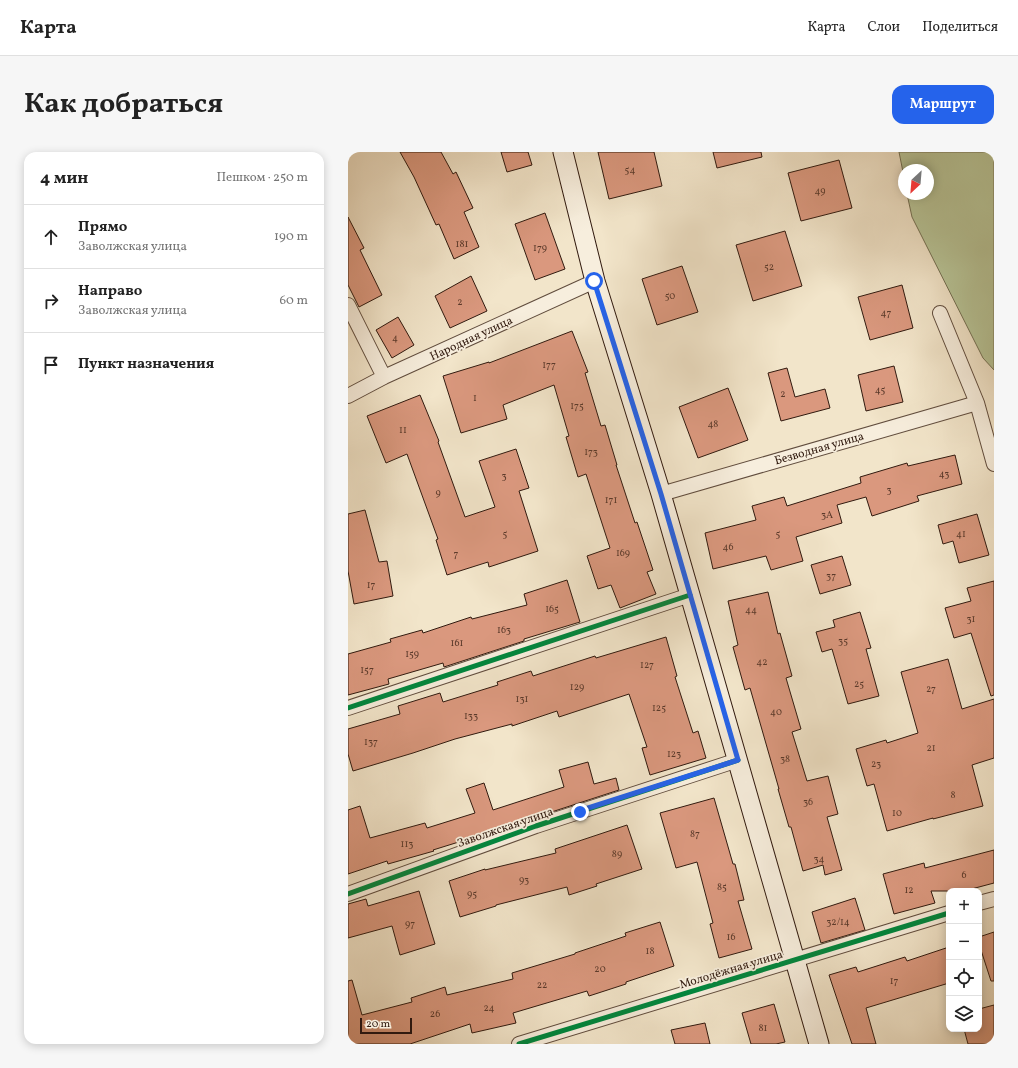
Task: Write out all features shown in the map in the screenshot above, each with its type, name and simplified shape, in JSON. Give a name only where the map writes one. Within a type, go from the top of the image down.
[{"type":"main road","points":[[563,152],[594,281],[661,494],[819,1044]]},
{"type":"street","name":"Народная улица","points":[[348,396],[384,377],[594,281]]},
{"type":"street","points":[[348,304],[384,377]]},
{"type":"street","points":[[940,313],[977,402],[994,464]]},
{"type":"street","name":"Безводная улица","points":[[661,494],[977,402]]},
{"type":"street","points":[[348,708],[690,595]]},
{"type":"street","name":"Заволжская улица","points":[[348,894],[536,826],[738,760]]},
{"type":"street","points":[[982,902],[994,899]]},
{"type":"street","name":"Молодёжная улица","points":[[519,1044],[946,914]]},
{"type":"green space","points":[[899,152],[994,152],[994,370],[983,358],[912,217],[908,200],[934,200],[934,164],[901,164]]},
{"type":"building","points":[[400,152],[441,152],[453,174],[456,172],[473,208],[464,212],[479,247],[454,259],[439,224],[436,225],[414,177]]},
{"type":"building","points":[[501,152],[528,152],[532,165],[507,172]]},
{"type":"building","points":[[598,152],[654,152],[662,186],[609,199]]},
{"type":"building","points":[[713,152],[761,152],[762,157],[717,168]]},
{"type":"building","points":[[839,160],[852,208],[801,221],[788,173]]},
{"type":"building","points":[[545,213],[565,269],[535,280],[515,224]]},
{"type":"building","points":[[348,217],[364,248],[360,250],[382,295],[359,307],[348,285]]},
{"type":"building","points":[[785,231],[802,286],[753,301],[736,245]]},
{"type":"building","points":[[682,266],[698,312],[657,325],[642,279]]},
{"type":"building","points":[[471,276],[487,311],[450,328],[435,296]]},
{"type":"building","points":[[902,285],[913,328],[870,340],[858,297]]},
{"type":"building","points":[[398,317],[414,345],[392,358],[376,330]]},
{"type":"building","points":[[572,331],[588,372],[585,373],[601,426],[605,425],[635,523],[637,522],[653,570],[647,572],[656,594],[620,608],[611,585],[598,589],[587,556],[610,548],[586,474],[578,477],[566,437],[569,436],[554,385],[503,405],[507,419],[461,433],[443,376],[489,363]]},
{"type":"building","points":[[894,366],[903,402],[866,411],[858,375]]},
{"type":"building","points":[[787,368],[795,397],[825,389],[830,408],[781,421],[768,373]]},
{"type":"building","points":[[728,388],[748,440],[698,458],[679,407]]},
{"type":"building","points":[[420,395],[439,441],[438,442],[465,517],[495,507],[479,461],[516,449],[529,488],[519,491],[538,551],[489,567],[488,562],[447,575],[436,540],[438,539],[407,454],[386,463],[367,416]]},
{"type":"building","points":[[955,455],[962,484],[917,496],[919,501],[872,516],[866,497],[837,505],[842,523],[796,537],[803,561],[771,570],[766,556],[713,569],[705,533],[756,520],[752,506],[784,497],[787,506],[861,483],[860,477],[907,463],[908,466]]},
{"type":"building","points":[[365,510],[379,562],[387,561],[393,596],[354,604],[348,571],[348,514]]},
{"type":"building","points":[[977,514],[989,555],[959,563],[953,541],[943,544],[938,525]]},
{"type":"building","points":[[842,556],[851,585],[820,594],[811,565]]},
{"type":"building","points":[[567,580],[580,622],[524,639],[524,641],[444,667],[443,663],[388,679],[389,684],[348,695],[348,654],[391,642],[390,639],[422,630],[423,633],[471,617],[472,619],[527,605],[524,594]]},
{"type":"building","points":[[994,581],[994,695],[991,696],[971,633],[954,638],[945,608],[971,601],[967,588]]},
{"type":"building","points":[[768,592],[778,634],[780,633],[792,676],[786,678],[801,729],[792,732],[807,781],[828,776],[838,814],[827,817],[842,870],[825,875],[823,865],[803,871],[791,827],[789,827],[750,688],[745,690],[733,647],[738,645],[728,601]]},
{"type":"building","points":[[860,612],[871,648],[866,649],[879,696],[848,704],[832,649],[822,652],[816,632],[835,627],[833,620]]},
{"type":"building","points":[[666,637],[677,676],[675,677],[693,733],[698,731],[706,758],[650,775],[642,748],[647,747],[629,694],[559,717],[557,711],[512,726],[512,724],[455,739],[353,771],[348,754],[348,729],[400,714],[398,706],[440,693],[443,702],[498,685],[497,682],[531,671],[533,676],[595,656],[596,658]]},
{"type":"building","points":[[948,659],[962,709],[994,699],[994,758],[972,765],[983,806],[887,831],[874,784],[867,786],[856,749],[886,740],[887,743],[918,733],[901,672]]},
{"type":"building","points":[[588,762],[594,784],[616,778],[619,790],[433,850],[434,851],[388,864],[387,861],[348,874],[348,810],[360,806],[370,838],[425,823],[427,828],[475,813],[466,789],[484,783],[493,810],[564,787],[559,770]]},
{"type":"building","points":[[714,798],[733,864],[735,864],[744,900],[738,901],[752,949],[719,958],[710,924],[713,923],[697,862],[676,868],[660,813]]},
{"type":"building","points":[[627,825],[642,869],[596,884],[597,886],[569,895],[567,887],[496,905],[460,917],[449,881],[485,869],[556,853],[555,849]]},
{"type":"building","points":[[994,850],[994,883],[975,888],[946,888],[946,891],[931,891],[935,903],[894,914],[883,874],[924,863],[925,868]]},
{"type":"building","points":[[419,891],[435,944],[400,955],[392,926],[348,938],[348,904],[366,899],[368,906]]},
{"type":"building","points":[[855,898],[865,930],[821,943],[812,912]]},
{"type":"building","points":[[660,922],[674,966],[589,996],[587,991],[513,1013],[516,1023],[472,1033],[470,1024],[410,1044],[348,1044],[348,981],[352,980],[362,1015],[412,1002],[411,998],[445,987],[447,995],[513,979],[512,973],[575,954],[626,936],[625,933]]},
{"type":"building","points":[[994,932],[994,981],[991,981],[982,953],[982,936]]},
{"type":"building","points":[[946,948],[946,984],[866,1008],[876,1044],[852,1044],[829,975],[856,967],[858,972],[905,957],[907,961]]},
{"type":"building","points":[[774,1004],[785,1042],[776,1044],[751,1044],[742,1013]]},
{"type":"building","points":[[994,1005],[994,1044],[968,1044],[965,1032],[982,1032],[982,1008]]},
{"type":"building","points":[[705,1023],[710,1044],[675,1044],[671,1030]]},
{"type":"cycle path","points":[[348,708],[690,595]]},
{"type":"cycle path","points":[[348,894],[536,826],[738,760]]},
{"type":"cycle path","points":[[519,1044],[946,914]]},
{"type":"route","points":[[580,812],[585,809],[738,760],[661,494],[594,281]]}]
